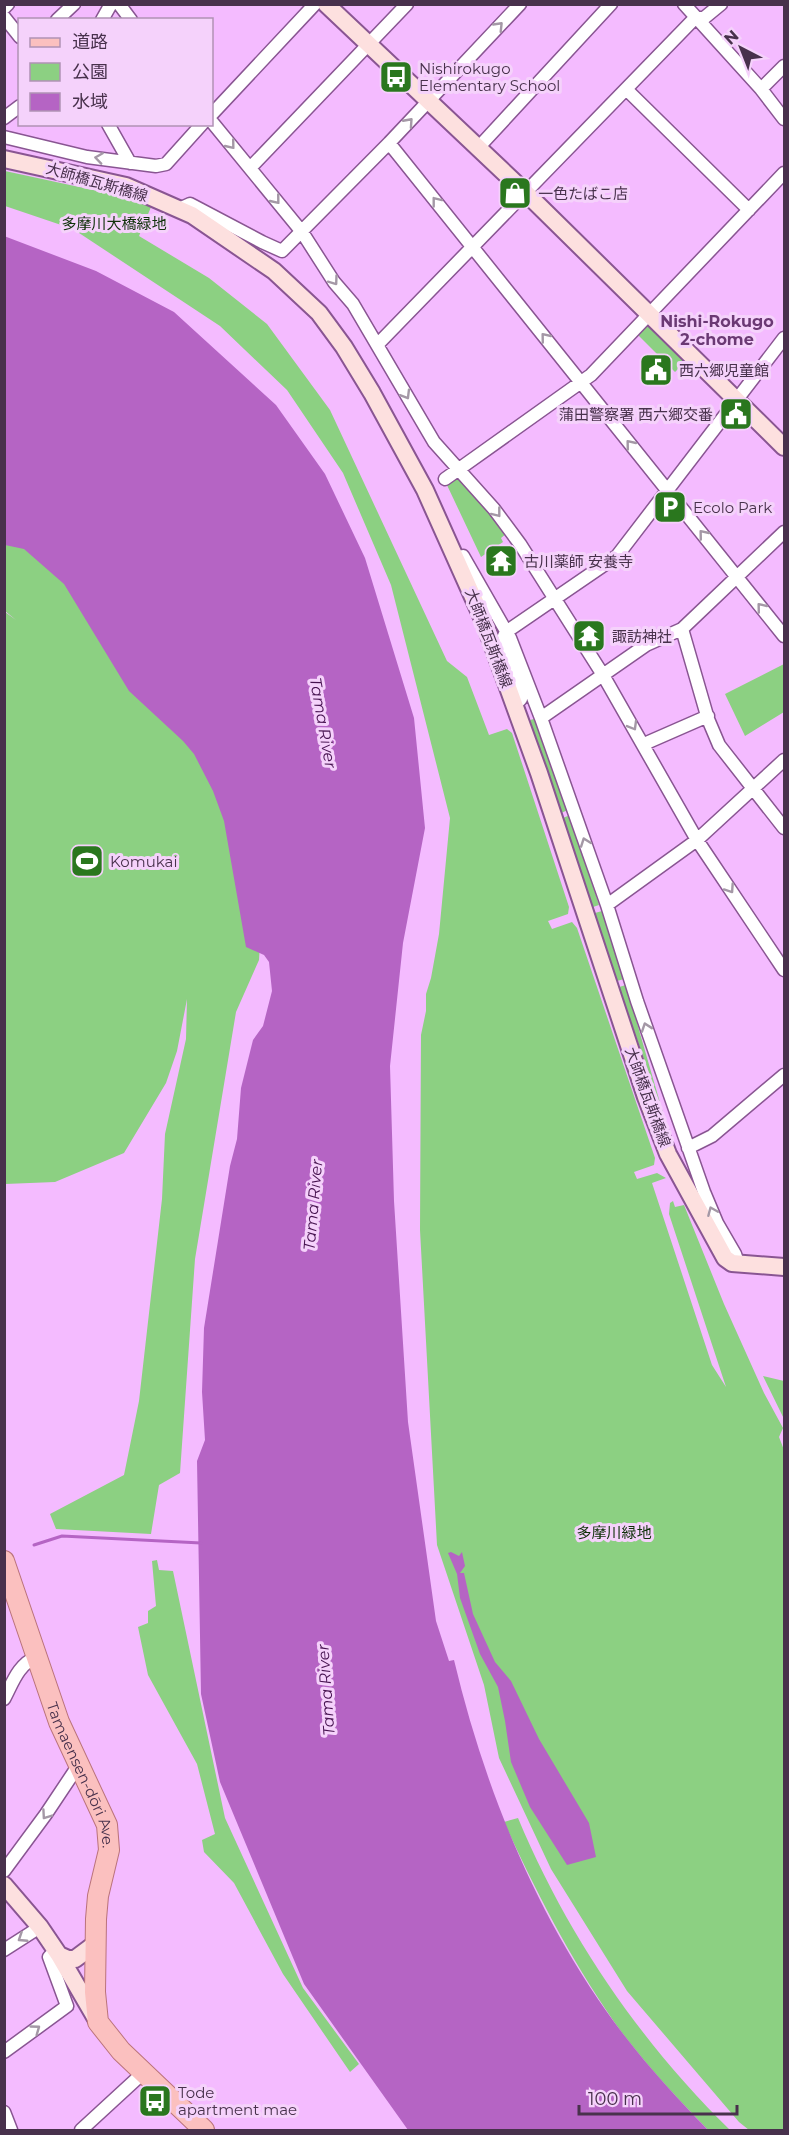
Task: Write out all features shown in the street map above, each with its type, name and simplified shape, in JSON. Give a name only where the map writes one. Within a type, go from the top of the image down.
[{"type":"main road","name":"Tamaensen-dōri Ave.","points":[[6,1570],[59,1722],[78,1766],[104,1816],[109,1834],[109,1850],[98,1896],[95,1944],[95,1992],[98,2022]]},
{"type":"main road","points":[[98,2022],[121,2051],[204,2130]]},
{"type":"street","points":[[4,8],[8,4]]},
{"type":"street","points":[[59,18],[74,4]]},
{"type":"street","points":[[103,18],[111,4]]},
{"type":"street","points":[[119,4],[130,18]]},
{"type":"street","points":[[213,113],[315,4]]},
{"type":"street","points":[[326,4],[526,193],[784,447]]},
{"type":"street","points":[[250,168],[407,4]]},
{"type":"street","points":[[178,209],[190,204],[282,251],[390,142],[520,4]]},
{"type":"street","points":[[478,148],[611,4]]},
{"type":"street","points":[[684,4],[784,119]]},
{"type":"street","points":[[376,345],[695,18],[704,18],[721,4]]},
{"type":"street","points":[[4,17],[18,34]]},
{"type":"street","points":[[760,89],[784,66]]},
{"type":"street","points":[[626,89],[749,210]]},
{"type":"street","points":[[4,118],[18,108]]},
{"type":"street","points":[[213,123],[302,232],[334,282],[353,304],[434,442],[501,518],[556,598],[644,744],[697,840],[784,970]]},
{"type":"street","points":[[109,126],[130,163]]},
{"type":"street","points":[[4,137],[87,157],[167,166],[200,126]]},
{"type":"street","points":[[390,142],[784,636]]},
{"type":"street","name":"大師橋瓦斯橋線","points":[[4,159],[126,186],[192,215],[274,272],[319,313],[344,347],[425,490],[485,624],[604,966],[646,1097],[668,1154],[725,1258],[732,1263],[738,1263]]},
{"type":"street","points":[[445,479],[591,375],[784,173]]},
{"type":"street","points":[[515,705],[521,699],[504,636],[506,632],[617,556],[784,338]]},
{"type":"street","points":[[541,718],[646,645],[682,629],[784,532]]},
{"type":"street","points":[[456,558],[462,556],[471,568],[510,638],[541,718],[607,905],[637,1001],[688,1148],[717,1223],[738,1263],[784,1267]]},
{"type":"street","points":[[682,629],[719,746],[784,828]]},
{"type":"street","points":[[644,744],[708,716]]},
{"type":"street","points":[[607,905],[697,840],[784,760]]},
{"type":"street","points":[[688,1148],[712,1136],[784,1075]]},
{"type":"street","points":[[4,1699],[21,1666],[36,1657]]},
{"type":"street","points":[[4,1871],[78,1766]]},
{"type":"street","points":[[8,1893],[40,1927],[58,1953],[98,2022]]},
{"type":"street","points":[[4,1950],[40,1927]]},
{"type":"street","points":[[4,2052],[67,2006],[49,1957],[58,1953],[75,1959],[95,1944]]},
{"type":"street","points":[[81,2130],[143,2073]]},
{"type":"street","points":[[4,2112],[11,2130]]},
{"type":"green space","name":"多摩川緑地","points":[[5,171],[107,193],[151,207],[139,236],[209,278],[267,324],[330,410],[447,661],[467,677],[489,735],[507,729],[512,733],[569,907],[568,914],[548,921],[552,929],[572,922],[577,928],[655,1158],[654,1165],[634,1172],[637,1179],[657,1173],[666,1178],[652,1183],[712,1365],[726,1387],[669,1214],[670,1203],[673,1201],[675,1207],[684,1205],[724,1304],[764,1393],[783,1428],[779,1437],[784,1450],[784,2130],[749,2130],[739,2122],[627,1991],[551,1869],[499,1758],[484,1685],[437,1545],[420,1230],[421,1035],[426,1011],[426,994],[439,934],[450,818],[391,585],[343,473],[287,390],[220,326],[73,229],[5,206]]},
{"type":"green space","points":[[649,322],[687,360],[675,372],[637,334]]},
{"type":"green space","points":[[459,475],[507,533],[501,538],[503,542],[481,557],[446,483]]},
{"type":"green space","points":[[4,484],[150,558],[264,874],[259,960],[236,1012],[195,1259],[180,1473],[159,1485],[151,1534],[56,1529],[50,1514],[124,1475],[139,1401],[162,1199],[165,1134],[186,1039],[187,999],[177,1051],[166,1083],[124,1153],[55,1182],[5,1184],[5,612],[16,620],[5,611]]},
{"type":"green space","points":[[784,664],[784,712],[745,736],[725,694]]},
{"type":"green space","points":[[534,719],[568,810],[561,813],[530,720]]},
{"type":"green space","points":[[570,815],[599,905],[593,907],[563,818]]},
{"type":"green space","points":[[602,911],[624,979],[617,981],[595,913]]},
{"type":"green space","points":[[626,985],[665,1120],[619,987]]},
{"type":"green space","points":[[763,1376],[784,1381],[784,1419]]},
{"type":"green space","points":[[157,1560],[159,1570],[173,1571],[225,1818],[303,1988],[359,2064],[350,2072],[283,1974],[234,1883],[204,1852],[202,1840],[215,1834],[197,1764],[148,1675],[138,1627],[148,1623],[148,1611],[156,1606],[152,1561]]},
{"type":"green space","points":[[518,1818],[559,1904],[609,1985],[666,2061],[730,2130],[708,2130],[643,2059],[606,2009],[558,1931],[504,1822]]},
{"type":"water","name":"Tama River","points":[[4,236],[96,271],[174,312],[276,405],[325,474],[365,558],[414,718],[425,828],[403,943],[390,1066],[394,1201],[408,1422],[436,1621],[449,1661],[454,1660],[482,1760],[500,1809],[542,1903],[566,1949],[624,2035],[708,2130],[408,2130],[304,1984],[220,1782],[201,1694],[197,1461],[205,1440],[202,1392],[204,1328],[230,1166],[237,1139],[241,1088],[253,1040],[263,1026],[272,991],[269,962],[264,955],[246,947],[224,821],[213,791],[194,754],[129,691],[64,584],[24,549],[5,545]]},
{"type":"water","points":[[462,1552],[465,1566],[460,1573],[464,1573],[473,1614],[495,1662],[511,1681],[539,1739],[589,1823],[596,1857],[567,1865],[530,1807],[511,1762],[498,1687],[480,1654],[460,1598],[457,1574],[448,1553],[459,1556]]},
{"type":"waterway","points":[[34,1545],[62,1536],[201,1543]]},
{"type":"place","name":"Nishirokugo Elementary School","points":[[396,77]]},
{"type":"place","name":"一色たばこ店","points":[[515,193]]},
{"type":"place","name":"西六郷児童館","points":[[656,370]]},
{"type":"place","name":"蒲田警察署 西六郷交番","points":[[736,414]]},
{"type":"place","name":"Ecolo Park","points":[[670,507]]},
{"type":"place","name":"古川薬師 安養寺","points":[[501,561]]},
{"type":"place","name":"諏訪神社","points":[[589,636]]},
{"type":"place","name":"Komukai","points":[[87,861]]},
{"type":"place","name":"Tode apartment mae","points":[[155,2101]]},
{"type":"district","name":"Nishi-Rokugo 2-chome","points":[[717,330]]},
{"type":"park label","name":"多摩川大橋緑地","points":[[114,223]]}]
